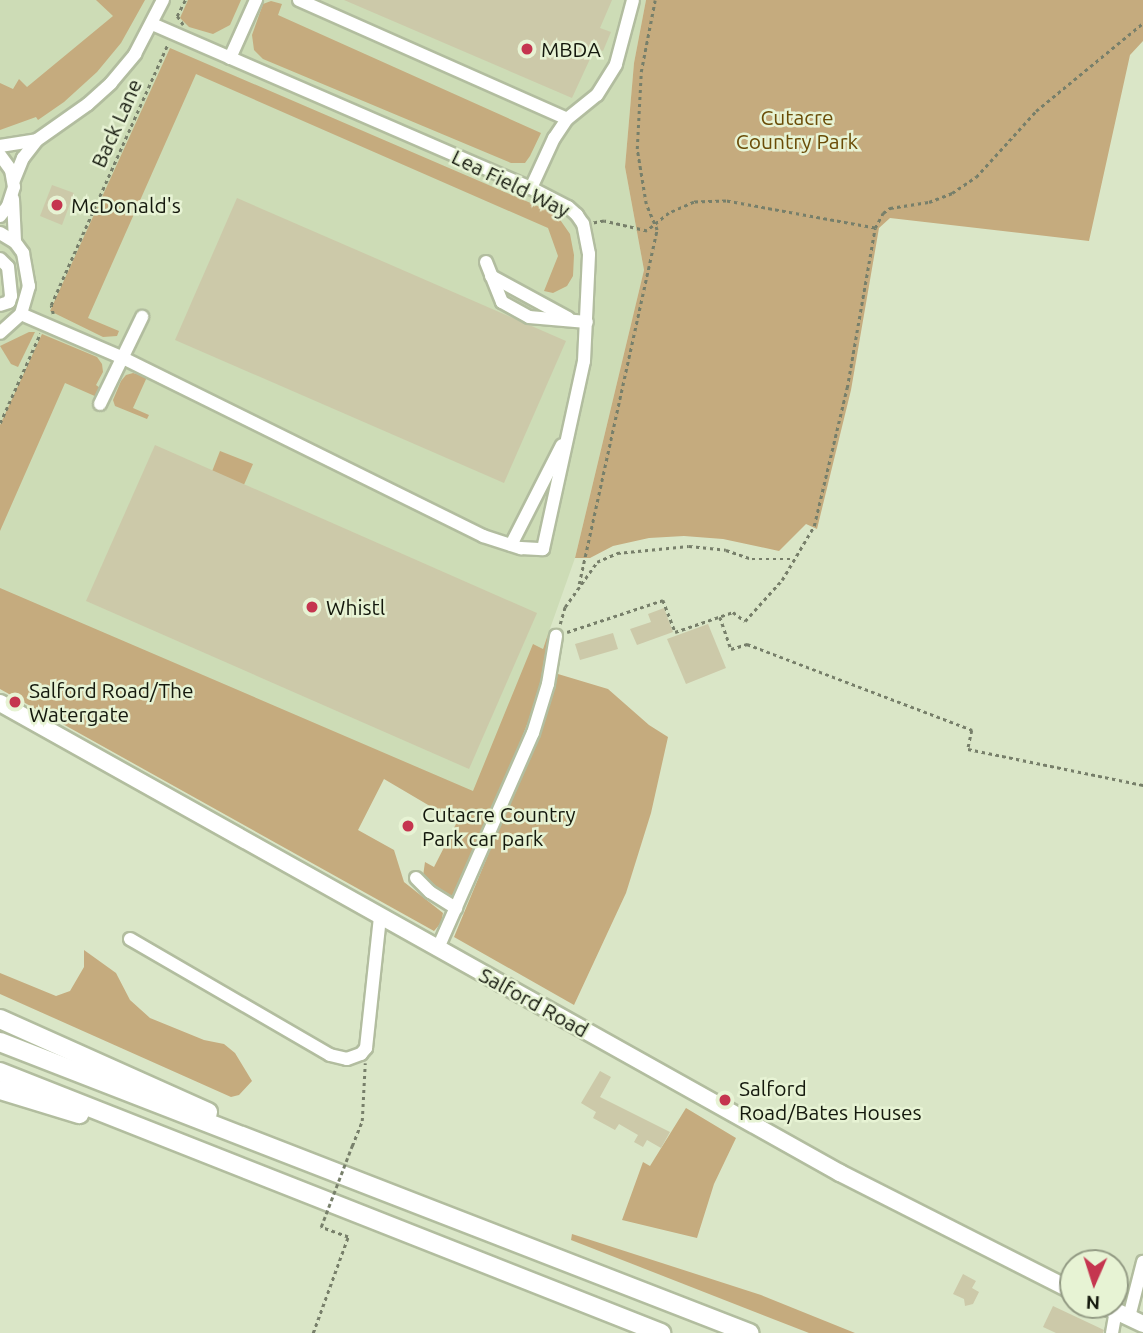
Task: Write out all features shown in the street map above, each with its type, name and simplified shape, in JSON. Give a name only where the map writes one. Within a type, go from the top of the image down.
[{"type":"highway","points":[[0,1019],[139,1079],[360,1183]]},
{"type":"highway","points":[[0,1042],[749,1333]]},
{"type":"highway","points":[[0,1072],[661,1333]]},
{"type":"highway","points":[[0,1090],[229,1162]]},
{"type":"main road","name":"Salford Road","points":[[0,703],[840,1172],[1059,1284]]},
{"type":"street","points":[[15,242],[14,180],[23,158],[37,140],[67,122],[111,83],[135,54],[163,0]]},
{"type":"street","points":[[230,58],[256,0]]},
{"type":"street","points":[[299,0],[567,119]]},
{"type":"street","points":[[531,188],[554,138],[567,119],[597,95],[616,64],[634,0]]},
{"type":"street","name":"Lea Field Way","points":[[152,24],[531,188],[568,206],[583,225],[589,254],[584,361],[549,528],[542,549],[511,545]]},
{"type":"street","points":[[0,146],[37,140]]},
{"type":"street","points":[[0,155],[11,170],[14,180]]},
{"type":"street","points":[[0,216],[13,195]]},
{"type":"street","points":[[0,233],[15,242],[23,253],[29,276],[20,314],[0,333]]},
{"type":"street","points":[[0,259],[8,267],[11,296],[9,302],[0,306]]},
{"type":"street","points":[[486,261],[502,302],[530,317],[587,322]]},
{"type":"street","points":[[20,314],[121,357],[443,518],[511,545],[572,425]]},
{"type":"street","points":[[100,404],[142,317]]},
{"type":"street","points":[[438,948],[533,733],[548,684],[556,636]]},
{"type":"street","points":[[416,878],[429,891],[456,908]]},
{"type":"street","points":[[130,939],[330,1055],[355,1058],[366,1048],[380,916]]},
{"type":"street","points":[[1129,1298],[1143,1262]]},
{"type":"path","points":[[181,36],[185,28],[177,16],[185,0]]},
{"type":"path","points":[[579,584],[656,223],[646,204],[637,149],[641,72],[655,0]]},
{"type":"path","points":[[556,636],[663,600],[675,632],[733,612],[745,621],[782,580],[814,526],[847,388],[875,228],[883,213],[890,208],[929,202],[952,193],[976,177],[1036,111],[1143,23]]},
{"type":"path","name":"Back Lane","points":[[0,423],[41,333],[53,313],[51,305],[169,41],[177,45],[181,36]]},
{"type":"path","points":[[583,225],[604,221],[640,231],[669,213],[694,202],[726,201],[875,228]]},
{"type":"path","points":[[556,636],[565,607],[579,584],[597,562],[617,553],[689,546],[726,550],[752,559],[793,559]]},
{"type":"path","points":[[720,617],[731,649],[747,644],[972,730],[968,749],[1143,785]]},
{"type":"path","points":[[313,1333],[348,1237],[321,1227],[362,1121],[366,1048]]},
{"type":"shaded area","points":[[0,0],[646,0],[634,63],[625,167],[644,270],[575,558],[493,790],[473,807],[0,601]]},
{"type":"green space","points":[[96,0],[145,0],[121,43],[97,72],[64,102],[38,120],[36,117],[0,130],[0,83],[13,89],[19,79],[27,87],[113,16]]},
{"type":"green space","points":[[188,0],[241,0],[230,25],[213,34],[189,27],[180,18]]},
{"type":"green space","name":"Cutacre Country Park","points":[[646,0],[1143,0],[1143,41],[1130,55],[1089,241],[890,218],[879,228],[851,390],[817,529],[806,524],[779,551],[723,539],[684,536],[649,538],[613,546],[590,558],[575,558],[644,270],[625,167],[634,63]]},
{"type":"green space","points":[[271,1],[282,4],[278,15],[541,133],[530,156],[525,163],[511,163],[263,59],[254,50],[252,35],[263,4]]},
{"type":"green space","points":[[170,48],[556,214],[570,234],[574,255],[573,276],[567,286],[553,293],[544,291],[558,256],[548,228],[196,74],[88,318],[119,331],[117,336],[103,337],[50,311]]},
{"type":"green space","points":[[29,332],[35,332],[18,367],[11,364],[0,346]]},
{"type":"green space","points":[[42,334],[97,357],[103,372],[96,385],[100,388],[97,397],[65,383],[0,531],[0,425]]},
{"type":"green space","points":[[133,373],[147,377],[133,408],[149,415],[147,419],[115,406],[113,400],[121,381],[126,375]]},
{"type":"green space","points":[[220,451],[253,464],[243,487],[211,474]]},
{"type":"green space","points":[[0,588],[473,791],[533,644],[543,649],[548,634],[544,682],[458,898],[448,900],[419,877],[423,876],[425,862],[434,867],[457,822],[384,779],[358,830],[394,850],[404,882],[443,913],[441,923],[434,931],[0,689]]},
{"type":"green space","points":[[558,674],[608,689],[649,725],[668,737],[651,813],[626,893],[574,1005],[454,937],[546,715]]},
{"type":"green space","points":[[84,950],[116,973],[130,1000],[150,1018],[204,1040],[224,1044],[235,1053],[252,1081],[239,1095],[231,1097],[0,994],[0,973],[56,996],[70,991],[84,967]]},
{"type":"green space","points":[[686,1108],[736,1138],[714,1184],[697,1238],[622,1220],[643,1162],[650,1166]]},
{"type":"green space","points":[[572,1234],[761,1295],[855,1333],[809,1333],[571,1240]]},
{"type":"building","name":"MBDA","points":[[344,0],[612,0],[600,28],[611,32],[603,51],[595,48],[572,98]]},
{"type":"building","name":"McDonald's","points":[[52,185],[74,193],[62,225],[40,216]]},
{"type":"building","points":[[237,198],[566,341],[504,483],[175,340]]},
{"type":"building","name":"Whistl","points":[[155,445],[537,613],[469,769],[86,601]]},
{"type":"building","points":[[664,608],[673,632],[637,645],[630,629],[651,622],[648,614]]},
{"type":"building","points":[[708,624],[726,668],[686,684],[667,639]]},
{"type":"building","points":[[613,633],[618,649],[580,660],[575,644]]},
{"type":"building","points":[[600,1071],[611,1077],[600,1097],[670,1132],[661,1148],[647,1140],[643,1147],[634,1142],[638,1135],[619,1124],[615,1130],[593,1118],[596,1112],[581,1103]]},
{"type":"building","points":[[963,1274],[976,1281],[972,1288],[979,1292],[973,1304],[965,1306],[964,1299],[953,1294]]},
{"type":"building","points":[[1053,1306],[1059,1309],[1059,1319],[1081,1319],[1104,1330],[1103,1333],[1056,1333],[1043,1327]]},
{"type":"place","name":"MBDA","points":[[527,49]]},
{"type":"place","name":"McDonald's","points":[[57,205]]},
{"type":"place","name":"Whistl","points":[[312,607]]},
{"type":"place","name":"Salford Road/The Watergate","points":[[15,702]]},
{"type":"place","name":"Cutacre Country Park car park","points":[[408,826]]},
{"type":"place","name":"Salford Road/Bates Houses","points":[[725,1100]]}]
